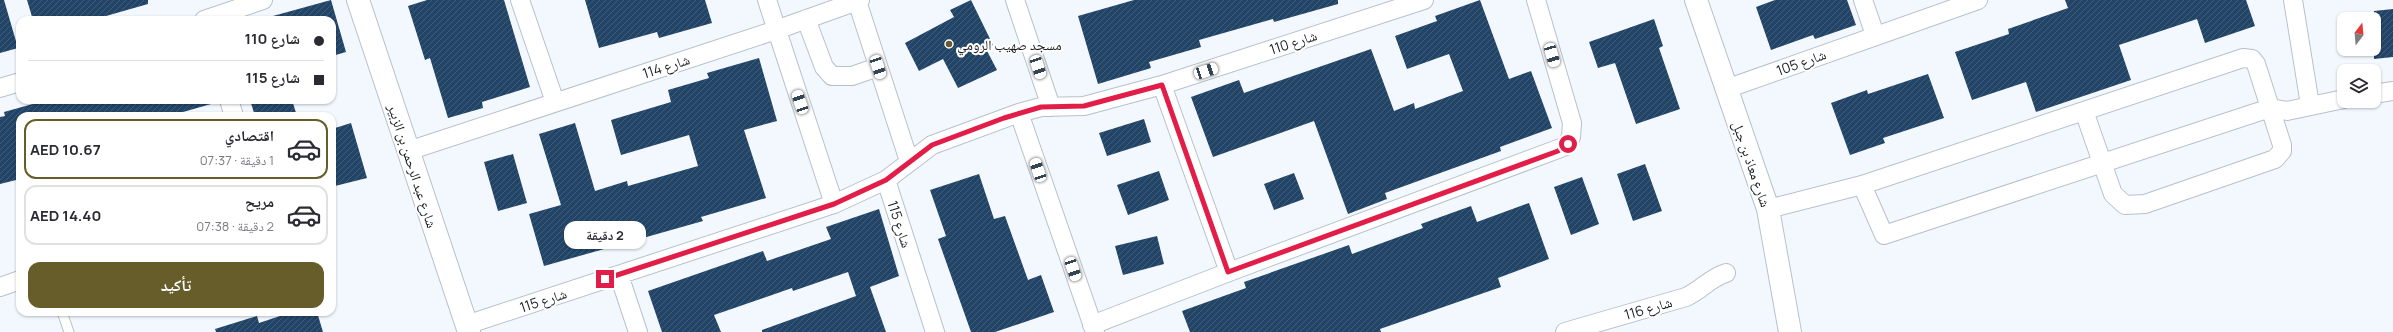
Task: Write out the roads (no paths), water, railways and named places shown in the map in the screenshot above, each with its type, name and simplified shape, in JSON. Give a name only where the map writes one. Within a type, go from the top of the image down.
[{"type":"street","points":[[216,16],[263,0]]},
{"type":"street","name":"شارع عبد الرحمن بن الزبير","points":[[358,0],[468,328]]},
{"type":"street","points":[[520,0],[555,102]]},
{"type":"street","points":[[767,0],[834,204]]},
{"type":"street","points":[[1015,0],[1052,107]]},
{"type":"street","name":"شارع 110","points":[[886,180],[932,145],[1019,113],[1041,107],[1084,106],[1162,85],[1424,0]]},
{"type":"street","points":[[1019,113],[1093,329],[1228,272],[1566,146],[1571,137],[1572,123],[1536,0]]},
{"type":"street","name":"شارع معاذ بن جبل","points":[[1696,0],[1768,209],[1790,332]]},
{"type":"street","points":[[1863,0],[1875,35]]},
{"type":"street","name":"شارع 105","points":[[1726,89],[1875,35],[1978,0]]},
{"type":"street","points":[[2292,0],[2310,105]]},
{"type":"street","points":[[858,1],[909,161]]},
{"type":"street","name":"شارع 114","points":[[408,151],[776,30],[858,1]]},
{"type":"street","points":[[806,19],[824,66],[832,76],[836,78],[852,76],[878,67]]},
{"type":"street","points":[[1768,209],[1862,185],[2084,111],[2246,58],[2252,59],[2256,64],[2282,145],[2279,157],[2145,204],[2125,205],[2113,194],[2101,164],[2084,111]]},
{"type":"street","points":[[0,88],[16,83]]},
{"type":"street","points":[[1162,85],[1228,272]]},
{"type":"street","points":[[2381,93],[2393,91]]},
{"type":"street","points":[[1862,185],[1884,235],[2270,108],[2287,111],[2337,100]]},
{"type":"street","name":"شارع 115","points":[[468,328],[619,274],[834,204],[886,180],[935,332]]},
{"type":"street","name":"شارع 116","points":[[1565,332],[1686,297],[1698,291],[1711,279],[1726,273]]},
{"type":"street","points":[[619,274],[638,332]]},
{"type":"lane","points":[[63,316],[68,332]]},
{"type":"place","name":"مسجد صهيب الرومي","points":[[949,44]]}]
